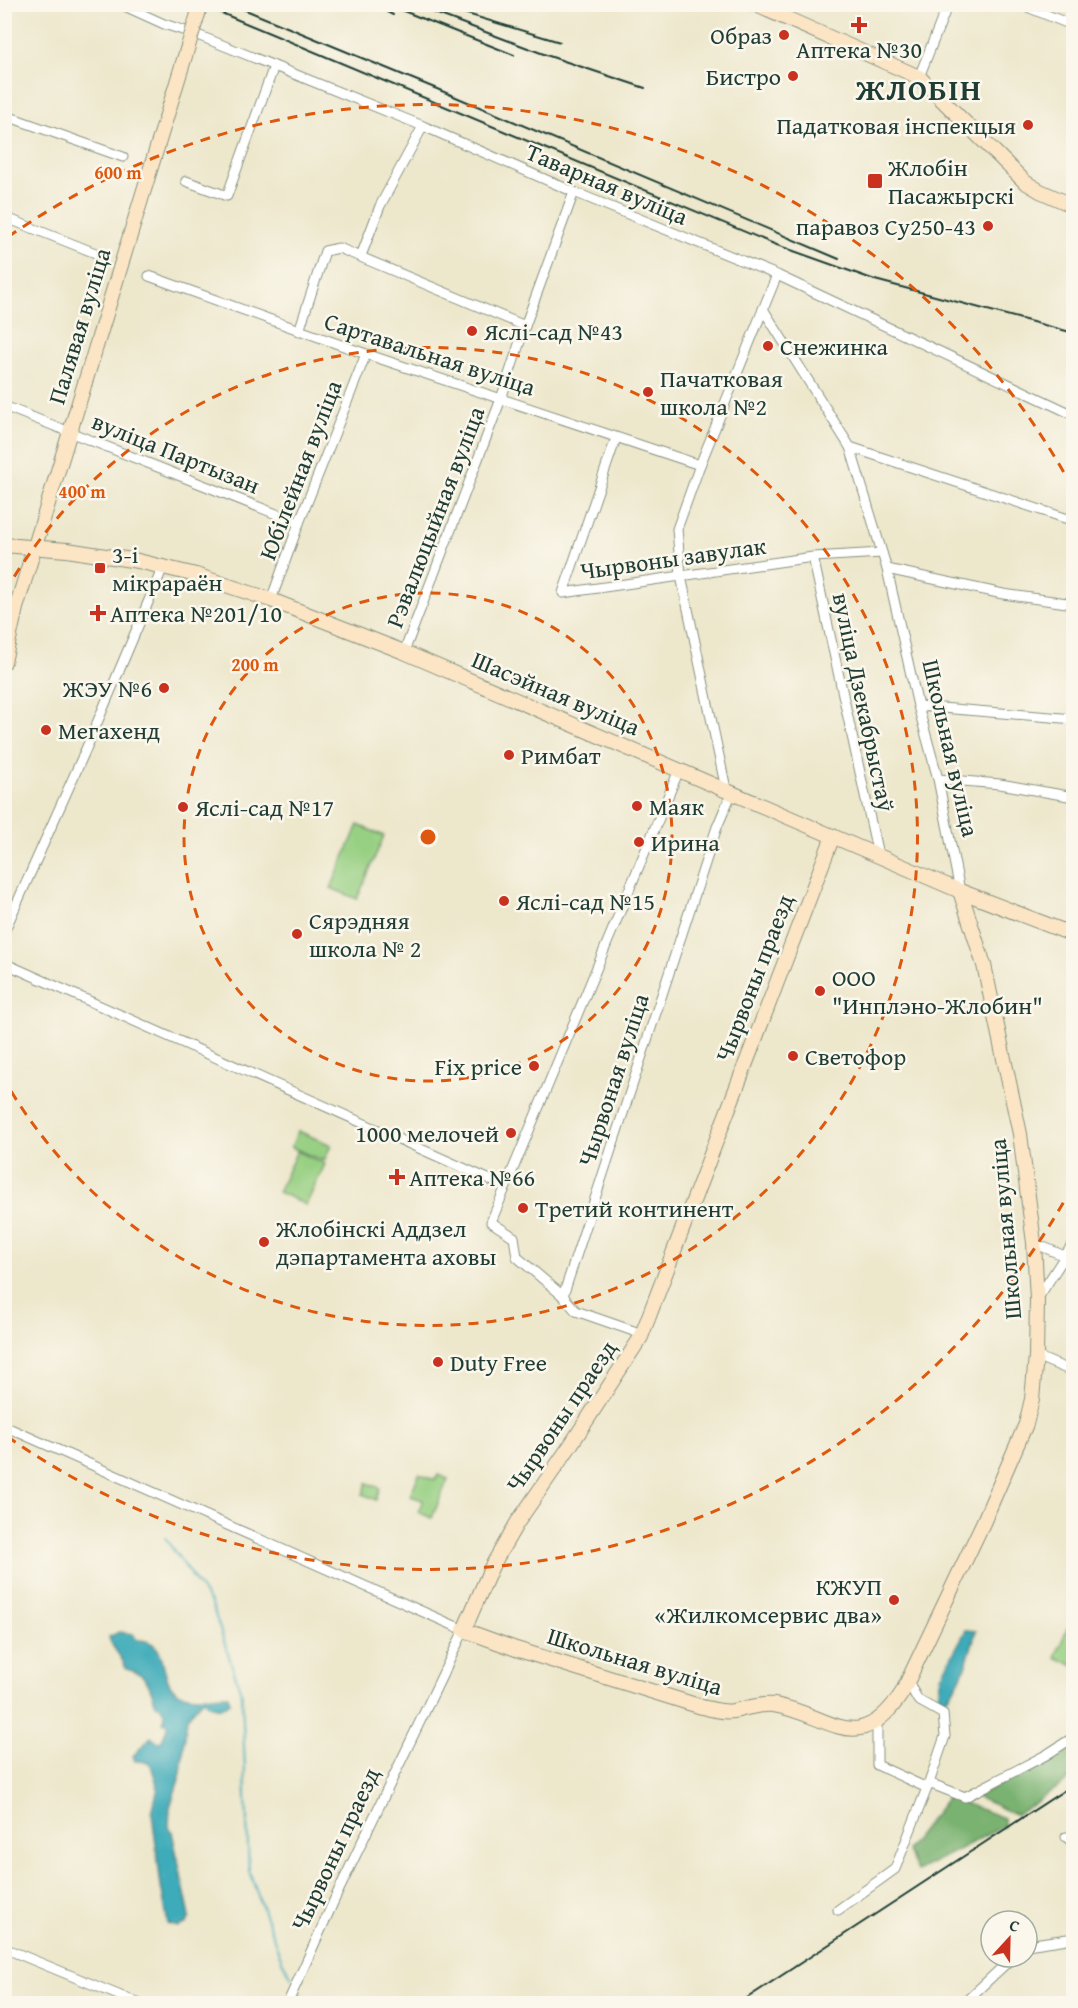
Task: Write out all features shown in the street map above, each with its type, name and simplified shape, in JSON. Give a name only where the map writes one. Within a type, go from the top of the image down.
[{"type":"street","name":"Таварная вуліца","points":[[120,4],[164,24],[195,34],[423,126],[574,192],[777,275],[1074,415]]},
{"type":"street","name":"Палявая вуліца","points":[[4,662],[16,608],[34,547],[201,4]]},
{"type":"street","points":[[754,4],[919,77],[1025,182],[1040,192],[1074,206]]},
{"type":"street","points":[[919,77],[948,4]]},
{"type":"street","points":[[1020,4],[1074,26]]},
{"type":"street","points":[[186,181],[227,196],[274,66]]},
{"type":"street","points":[[4,116],[123,157]]},
{"type":"street","points":[[361,256],[380,206],[423,126]]},
{"type":"street","name":"Рэвалюцыйная вуліца","points":[[404,652],[501,399],[574,192]]},
{"type":"street","points":[[4,218],[98,254]]},
{"type":"street","points":[[299,331],[325,250],[339,248],[525,326]]},
{"type":"street","points":[[729,790],[681,576],[677,529],[700,465],[777,275]]},
{"type":"street","name":"Сартавальная вуліца","points":[[149,276],[366,354],[700,465]]},
{"type":"street","name":"Школьная вуліца","points":[[464,1630],[516,1649],[702,1707],[726,1712],[771,1705],[844,1729],[860,1729],[877,1721],[894,1706],[908,1682],[983,1523],[1026,1424],[1032,1399],[1036,1356],[1037,1300],[1034,1243],[1020,1134],[984,965],[960,891],[938,779],[886,569],[850,447],[763,309]]},
{"type":"street","name":"Юбілейная вуліца","points":[[271,600],[366,354]]},
{"type":"street","name":"вуліца Партызан","points":[[4,406],[299,523]]},
{"type":"street","name":"Чырвоны завулак","points":[[616,438],[563,594],[813,557],[882,553]]},
{"type":"street","points":[[850,447],[1074,520]]},
{"type":"street","name":"Шасэйная вуліца","points":[[4,545],[109,556],[164,567],[271,600],[404,652],[960,891],[1074,935]]},
{"type":"street","name":"вуліца Дзекабрыстаў","points":[[813,557],[878,855]]},
{"type":"street","points":[[4,932],[164,567]]},
{"type":"street","points":[[886,569],[1003,594],[1074,604]]},
{"type":"street","points":[[918,705],[1074,719]]},
{"type":"street","points":[[642,1334],[576,1311],[563,1296],[517,1257],[514,1237],[491,1222],[679,770]]},
{"type":"street","points":[[938,779],[1000,784],[1074,797]]},
{"type":"street","name":"Чырвоная вуліца","points":[[563,1296],[729,790]]},
{"type":"street","name":"Чырвоны праезд","points":[[285,2004],[303,1972],[337,1894],[464,1630],[492,1566],[517,1523],[642,1334],[834,836]]},
{"type":"street","points":[[4,963],[506,1187]]},
{"type":"street","points":[[1037,1300],[1069,1258],[1074,1242]]},
{"type":"street","points":[[1034,1243],[1069,1258]]},
{"type":"street","points":[[1036,1356],[1074,1372]]},
{"type":"street","points":[[4,1426],[464,1630]]},
{"type":"street","points":[[838,1910],[895,1869],[945,1736],[943,1714],[918,1700],[908,1682]]},
{"type":"street","points":[[877,1721],[877,1765],[928,1786],[965,1797],[1047,1755],[1074,1737]]},
{"type":"street","points":[[1039,1943],[1074,1938]]},
{"type":"street","points":[[4,1948],[140,2004]]},
{"type":"street","points":[[963,2004],[1000,1969]]},
{"type":"green space","points":[[358,825],[384,836],[357,899],[331,888]]},
{"type":"green space","points":[[298,1131],[331,1145],[324,1161],[291,1147]]},
{"type":"green space","points":[[297,1151],[325,1164],[306,1205],[278,1192]]},
{"type":"green space","points":[[419,1474],[435,1480],[438,1475],[448,1479],[432,1518],[418,1512],[423,1500],[410,1496]]},
{"type":"green space","points":[[367,1483],[380,1488],[376,1500],[363,1494]]},
{"type":"green space","points":[[1073,1615],[1074,1665],[1055,1657]]},
{"type":"green space","points":[[1073,1741],[1073,1777],[1017,1815],[976,1797],[1049,1758]]},
{"type":"green space","points":[[948,1797],[1004,1818],[1004,1826],[917,1871],[907,1850]]},
{"type":"water","points":[[966,1630],[976,1631],[971,1649],[961,1677],[945,1699],[938,1696],[941,1676]]},
{"type":"water","points":[[119,1632],[133,1634],[137,1640],[149,1642],[156,1647],[174,1690],[193,1696],[228,1695],[230,1702],[221,1708],[201,1701],[187,1718],[181,1773],[170,1807],[169,1826],[190,1917],[187,1923],[178,1927],[168,1924],[161,1886],[152,1813],[158,1788],[150,1762],[135,1761],[133,1756],[151,1737],[158,1742],[162,1741],[168,1724],[163,1722],[165,1715],[160,1706],[156,1705],[147,1681],[134,1671],[126,1669],[112,1646],[109,1637]]},
{"type":"waterway","points":[[165,1538],[212,1605],[242,1696],[249,1871],[282,1961],[292,1978]]},
{"type":"waterway","points":[[300,1993],[306,2004]]},
{"type":"railway","points":[[200,4],[774,244],[875,280],[1074,333]]},
{"type":"railway","points":[[231,4],[839,259]]},
{"type":"railway","points":[[372,4],[393,15]]},
{"type":"railway","points":[[386,4],[514,55]]},
{"type":"railway","points":[[411,4],[549,56],[645,88]]},
{"type":"railway","points":[[434,4],[560,42]]},
{"type":"railway","points":[[738,2004],[1074,1784]]},
{"type":"place","name":"Аптека №30","points":[[859,25]]},
{"type":"place","name":"Образ","points":[[784,35]]},
{"type":"place","name":"Бистро","points":[[793,76]]},
{"type":"place","name":"Падатковая інспекцыя","points":[[1028,125]]},
{"type":"place","name":"Жлобін Пасажырскі","points":[[875,181]]},
{"type":"place","name":"паравоз Су250-43","points":[[988,226]]},
{"type":"place","name":"Яслі-сад №43","points":[[472,331]]},
{"type":"place","name":"Снежинка","points":[[768,346]]},
{"type":"place","name":"Пачатковая школа №2","points":[[648,392]]},
{"type":"place","name":"3-і мікрараён","points":[[100,568]]},
{"type":"place","name":"Аптека №201/10","points":[[98,613]]},
{"type":"place","name":"ЖЭУ №6","points":[[164,688]]},
{"type":"place","name":"Мегахенд","points":[[46,730]]},
{"type":"place","name":"Римбат","points":[[509,755]]},
{"type":"place","name":"Маяк","points":[[637,806]]},
{"type":"place","name":"Яслі-сад №17","points":[[183,807]]},
{"type":"place","name":"Ирина","points":[[639,842]]},
{"type":"place","name":"Яслі-сад №15","points":[[504,901]]},
{"type":"place","name":"Сярэдняя школа № 2","points":[[297,934]]},
{"type":"place","name":"ООО \"Инплэно-Жлобин\"","points":[[820,991]]},
{"type":"place","name":"Светофор","points":[[793,1056]]},
{"type":"place","name":"Fix price","points":[[534,1066]]},
{"type":"place","name":"1000 мелочей","points":[[511,1133]]},
{"type":"place","name":"Аптека №66","points":[[397,1177]]},
{"type":"place","name":"Третий континент","points":[[523,1208]]},
{"type":"place","name":"Жлобінскі Аддзел дэпартамента аховы","points":[[264,1242]]},
{"type":"place","name":"Duty Free","points":[[438,1362]]},
{"type":"place","name":"КЖУП «Жилкомсервис два»","points":[[894,1600]]},
{"type":"district","name":"ЖЛОБІН","points":[[919,89]]}]
